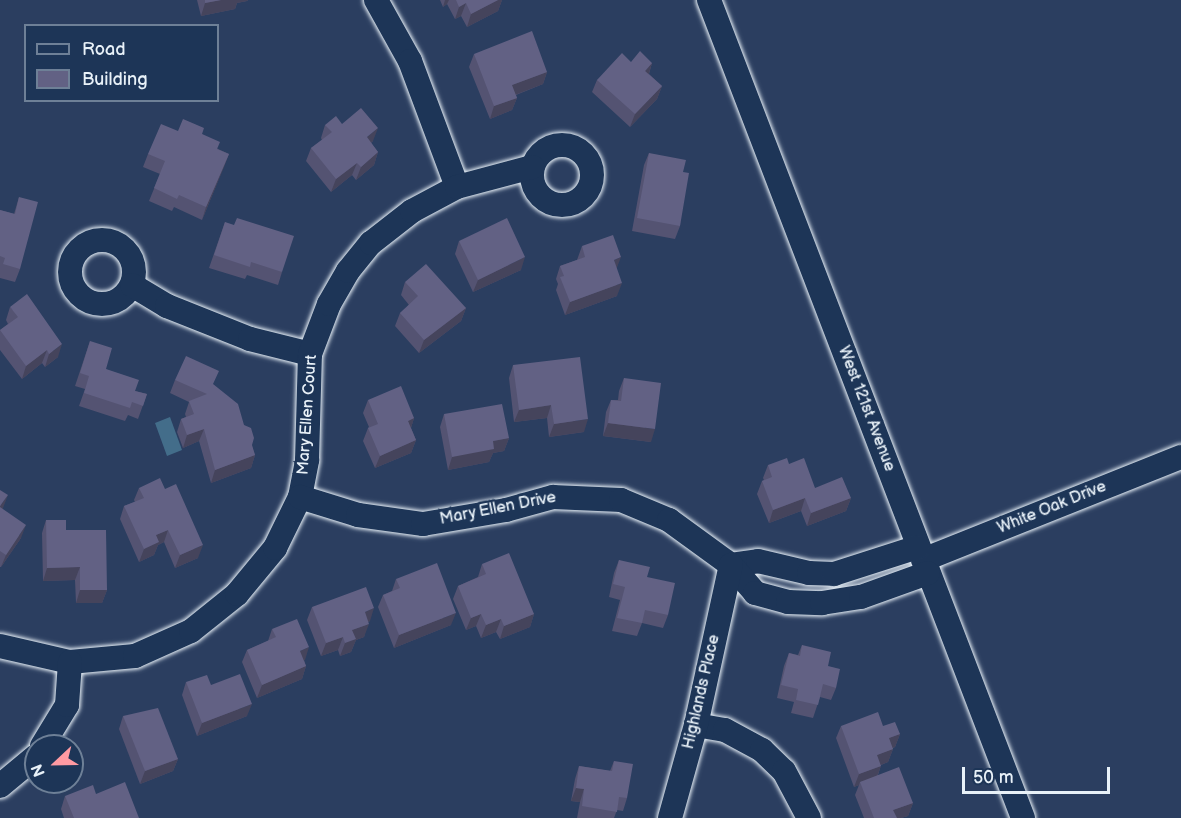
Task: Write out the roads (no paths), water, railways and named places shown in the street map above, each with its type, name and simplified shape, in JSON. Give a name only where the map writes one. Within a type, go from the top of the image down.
[{"type":"street","points":[[376,0],[410,61],[457,187]]},
{"type":"street","name":"West 121st Avenue","points":[[709,0],[1023,818]]},
{"type":"street","name":"Mary Ellen Court","points":[[300,497],[307,460],[310,354],[329,304],[371,243],[412,211],[457,187],[532,167]]},
{"type":"street","points":[[132,285],[167,306],[250,339],[310,354]]},
{"type":"street","name":"White Oak Drive","points":[[923,560],[1181,457]]},
{"type":"street","name":"Mary Ellen Drive","points":[[300,497],[358,515],[423,524],[506,510],[553,496],[621,500],[669,520],[730,565]]},
{"type":"street","points":[[0,646],[70,662],[135,656],[191,631],[237,594],[268,557],[300,497]]},
{"type":"street","points":[[730,565],[758,561],[810,573],[834,574],[923,560]]},
{"type":"street","name":"Highlands Place","points":[[670,818],[696,724],[730,565]]},
{"type":"street","points":[[49,734],[67,705],[70,662]]},
{"type":"street","points":[[696,724],[725,730],[762,750],[784,771],[809,818]]},
{"type":"street","points":[[0,786],[24,766]]},
{"type":"water","points":[[170,417],[182,450],[167,456],[155,423]]}]
